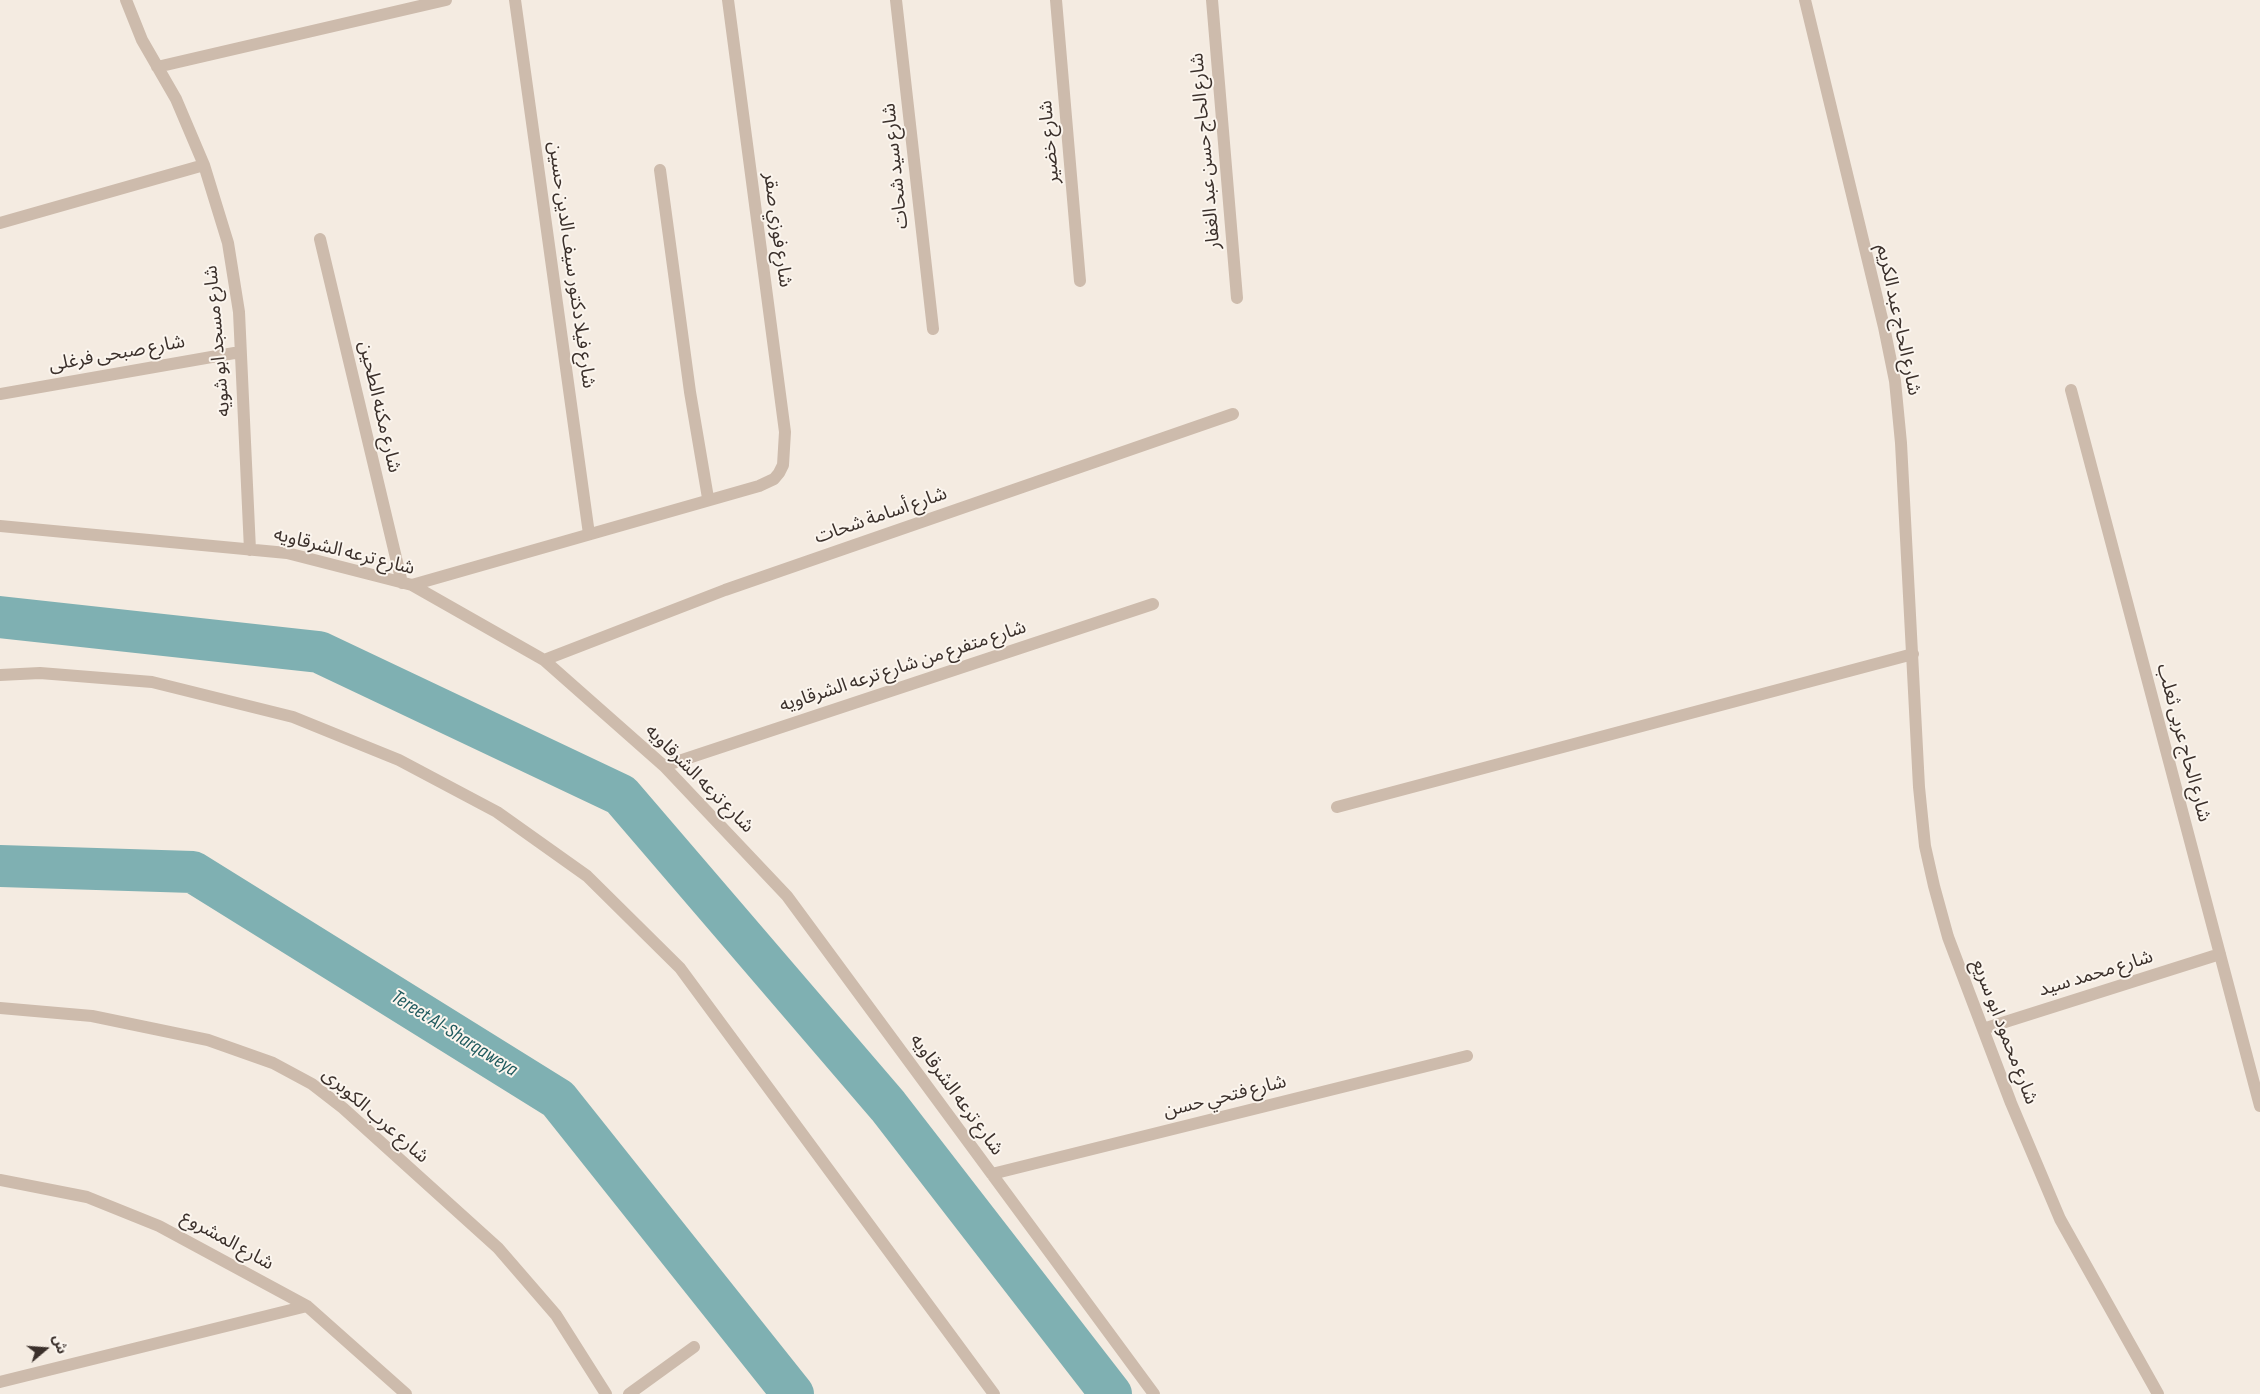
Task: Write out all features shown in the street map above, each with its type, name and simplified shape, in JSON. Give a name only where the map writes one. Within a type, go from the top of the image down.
[{"type":"street","name":"شارع مسجد ابو شويه","points":[[126,0],[142,40],[176,99],[204,165],[228,243],[239,312],[250,550]]},
{"type":"street","points":[[158,67],[446,0]]},
{"type":"street","name":"شارع فيلا دكتور سيف الدين حسين","points":[[515,0],[589,534]]},
{"type":"street","name":"شارع فوزي صقر","points":[[708,498],[759,486],[774,479],[783,465],[785,432],[728,0]]},
{"type":"street","name":"شارع سيد شحات","points":[[896,0],[933,329]]},
{"type":"street","name":"شارع خضير","points":[[1056,0],[1080,282]]},
{"type":"street","name":"شارع الحاج حسن عبد الغفار","points":[[1212,0],[1237,298]]},
{"type":"street","name":"شارع الحاج عبد الكريم","points":[[1805,0],[1884,327],[1895,381],[1902,444],[1914,654]]},
{"type":"street","points":[[0,223],[204,165]]},
{"type":"street","points":[[406,584],[589,534],[708,498],[689,382],[660,170]]},
{"type":"street","name":"شارع مكنه الطحين","points":[[320,240],[406,584]]},
{"type":"street","name":"شارع صبحى فرغلى","points":[[0,394],[240,352]]},
{"type":"street","name":"شارع الحاج عربى ثعلب","points":[[2071,390],[2260,1106]]},
{"type":"street","name":"شارع أسامة شحات","points":[[544,660],[725,590],[1233,414]]},
{"type":"street","name":"شارع ترعه الشرقاويه","points":[[0,526],[287,554],[406,584],[544,660],[664,766],[787,896],[1154,1394]]},
{"type":"street","name":"شارع متفرع من شارع ترعه الشرقاويه","points":[[664,766],[1153,604]]},
{"type":"street","points":[[1337,807],[1914,654]]},
{"type":"street","name":"شارع محمود ابو سريع","points":[[1914,654],[1919,787],[1924,846],[1948,937],[1983,1029],[2060,1218],[2158,1394]]},
{"type":"street","points":[[0,674],[40,673],[152,682],[293,718],[399,760],[488,808],[587,876],[680,968],[994,1394]]},
{"type":"street","name":"شارع محمد سيد","points":[[1983,1029],[2220,954]]},
{"type":"street","name":"شارع عرب الكوبرى","points":[[0,1008],[92,1016],[208,1040],[273,1063],[312,1084],[343,1108],[498,1248],[556,1315],[606,1394]]},
{"type":"street","name":"شارع فتحي حسن","points":[[992,1174],[1467,1056]]},
{"type":"street","name":"شارع المشروع","points":[[0,1180],[87,1197],[159,1226],[307,1306],[406,1394]]},
{"type":"street","points":[[0,1382],[307,1306]]},
{"type":"street","points":[[630,1394],[694,1347]]},
{"type":"waterway","points":[[0,617],[319,652],[621,795],[888,1106],[1111,1394]]},
{"type":"waterway","name":"Tereet Al-Sharqaweya","points":[[0,866],[193,872],[558,1099],[793,1394]]}]
